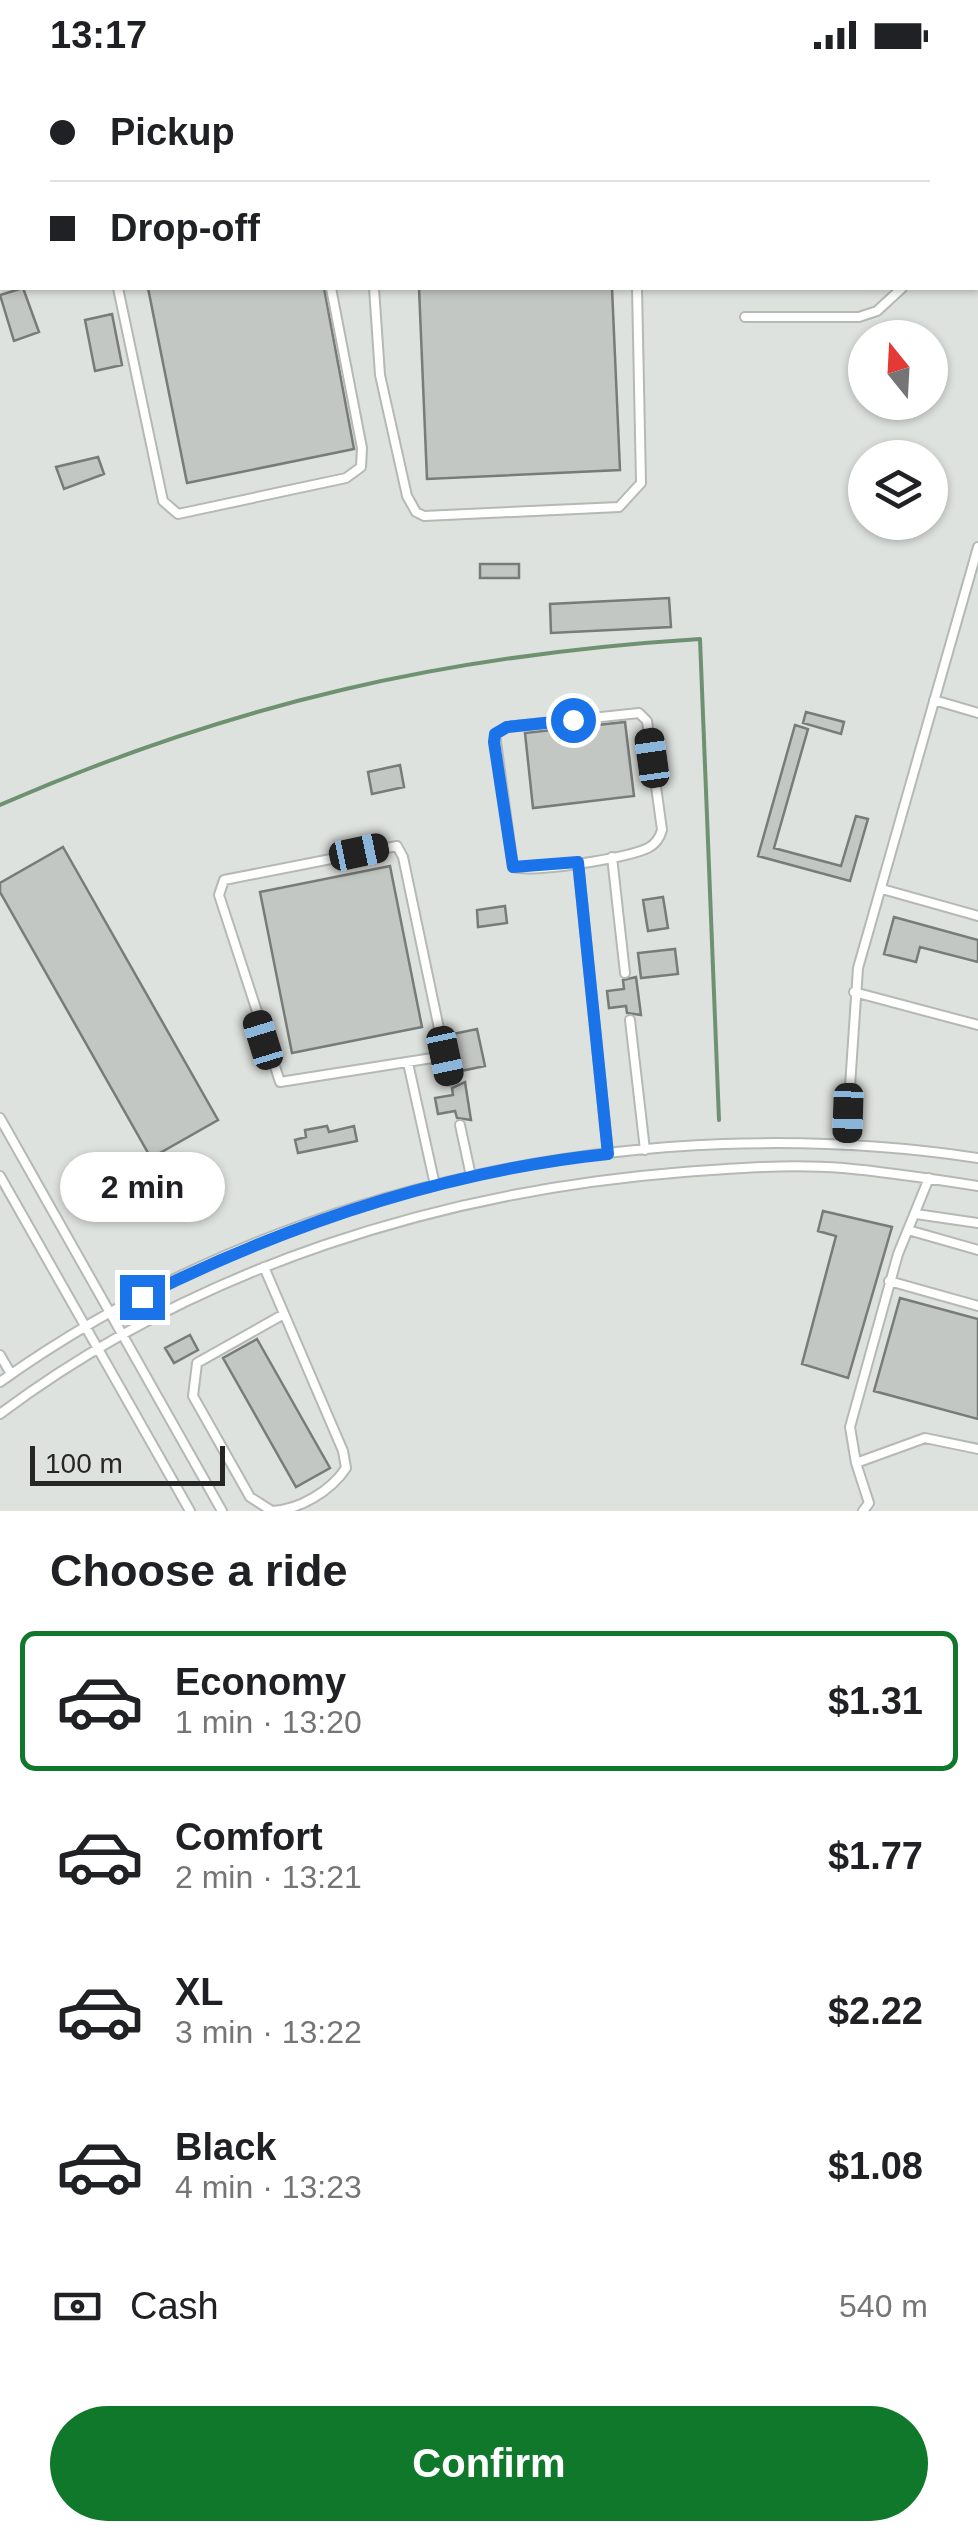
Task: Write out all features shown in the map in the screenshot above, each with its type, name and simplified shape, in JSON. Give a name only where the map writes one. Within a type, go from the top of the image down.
[{"type":"lane","points":[[118,290],[163,501],[178,514],[346,478],[361,467],[362,448],[331,290]]},
{"type":"lane","points":[[374,290],[380,376],[408,496],[416,512],[424,516],[620,506],[637,492],[641,483],[637,290]]},
{"type":"lane","points":[[745,317],[859,317],[877,310],[900,290]]},
{"type":"lane","points":[[846,1144],[854,992],[978,547]]},
{"type":"lane","points":[[934,700],[978,712]]},
{"type":"lane","points":[[639,713],[644,717],[662,834],[650,848],[578,862],[513,867],[494,742],[500,730],[639,713]]},
{"type":"lane","points":[[445,1056],[280,1082],[218,895],[224,880],[397,846],[445,1056],[450,1081]]},
{"type":"lane","points":[[612,857],[625,973]]},
{"type":"lane","points":[[578,862],[608,1154]]},
{"type":"lane","points":[[882,889],[978,916]]},
{"type":"lane","points":[[854,992],[978,1024]]},
{"type":"lane","points":[[630,1020],[645,1150]]},
{"type":"lane","points":[[408,1063],[435,1185]]},
{"type":"lane","points":[[0,1118],[222,1511]]},
{"type":"lane","points":[[460,1124],[472,1176]]},
{"type":"lane","points":[[0,1382],[112,1312],[262,1242],[352,1208],[472,1176],[645,1150],[846,1144],[978,1158]]},
{"type":"lane","points":[[0,1414],[124,1334],[264,1267],[443,1210],[550,1186],[754,1167],[840,1168],[978,1186]]},
{"type":"lane","points":[[0,1176],[190,1511]]},
{"type":"lane","points":[[863,1511],[869,1503],[850,1427],[889,1281],[929,1178]]},
{"type":"lane","points":[[916,1214],[978,1222]]},
{"type":"lane","points":[[908,1230],[978,1250]]},
{"type":"lane","points":[[264,1267],[343,1451],[346,1468],[336,1483],[298,1505],[272,1511],[250,1497],[193,1396],[192,1378],[197,1364],[284,1314]]},
{"type":"lane","points":[[889,1281],[978,1306]]},
{"type":"lane","points":[[0,1354],[11,1374]]},
{"type":"lane","points":[[856,1463],[925,1438],[978,1449]]},
{"type":"building","points":[[24,290],[39,332],[14,341],[0,295]]},
{"type":"building","points":[[148,290],[324,290],[354,449],[187,483]]},
{"type":"building","points":[[419,290],[612,290],[620,470],[427,479]]},
{"type":"building","points":[[112,314],[122,365],[95,371],[85,320]]},
{"type":"building","points":[[98,457],[104,474],[64,489],[56,467]]},
{"type":"building","points":[[480,564],[519,564],[519,578],[480,578]]},
{"type":"building","points":[[669,598],[671,627],[551,633],[550,604]]},
{"type":"building","points":[[806,712],[844,722],[841,734],[803,723]]},
{"type":"building","points":[[625,722],[634,796],[533,808],[525,733]]},
{"type":"building","points":[[795,725],[808,729],[774,848],[841,866],[856,816],[868,819],[850,881],[758,856]]},
{"type":"building","points":[[400,765],[404,787],[372,794],[368,772]]},
{"type":"building","points":[[63,847],[218,1120],[151,1158],[0,892],[0,883]]},
{"type":"building","points":[[390,866],[422,1027],[292,1053],[260,892]]},
{"type":"building","points":[[663,897],[668,928],[648,931],[643,900]]},
{"type":"building","points":[[505,906],[507,923],[478,927],[477,910]]},
{"type":"building","points":[[894,917],[978,940],[978,962],[920,947],[916,962],[884,954]]},
{"type":"building","points":[[675,949],[678,974],[641,978],[638,953]]},
{"type":"building","points":[[636,977],[641,1015],[627,1013],[626,1006],[609,1008],[607,991],[624,989],[623,980]]},
{"type":"building","points":[[477,1029],[485,1066],[461,1071],[453,1034]]},
{"type":"building","points":[[465,1082],[471,1120],[457,1118],[455,1111],[438,1114],[435,1098],[453,1095],[452,1088]]},
{"type":"building","points":[[327,1126],[329,1132],[354,1126],[357,1141],[298,1153],[295,1140],[306,1137],[305,1130]]},
{"type":"building","points":[[823,1211],[892,1227],[848,1378],[802,1364],[836,1236],[818,1231]]},
{"type":"building","points":[[900,1298],[978,1319],[978,1419],[874,1391]]},
{"type":"building","points":[[190,1335],[198,1350],[174,1363],[165,1348]]},
{"type":"building","points":[[257,1339],[330,1468],[296,1487],[223,1358]]},
{"type":"waterway","points":[[0,805],[172,738],[342,690],[516,657],[700,639],[719,1120]]},
{"type":"route","points":[[142,1297],[262,1242],[352,1208],[457,1179],[564,1158],[608,1154],[578,862],[513,867],[494,742],[495,734],[507,727],[573,720]]}]
